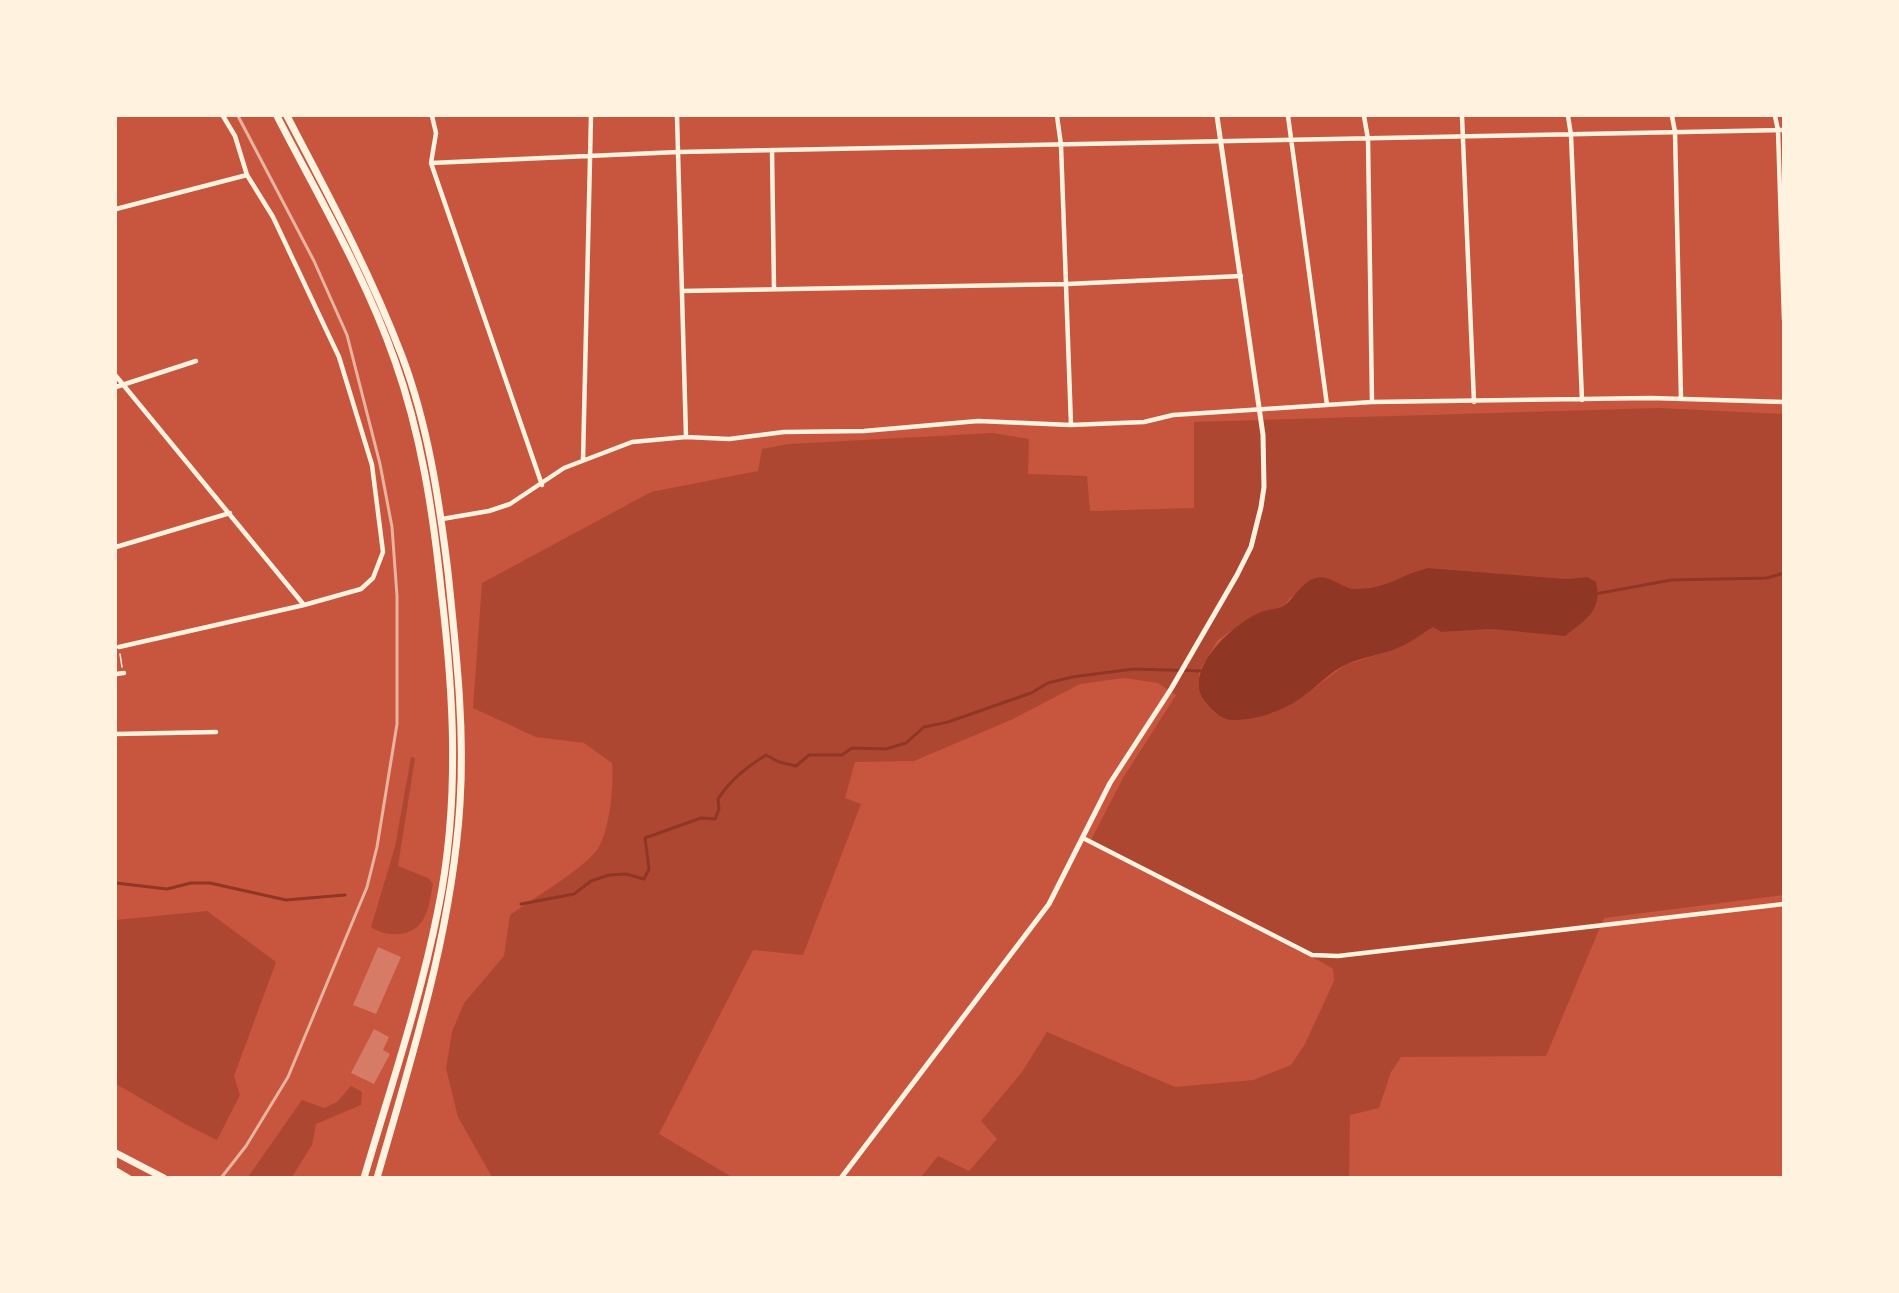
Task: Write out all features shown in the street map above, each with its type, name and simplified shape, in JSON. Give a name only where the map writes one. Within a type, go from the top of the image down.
[{"type":"main road","points":[[277,116],[357,268],[395,360],[411,411],[434,520],[453,707],[452,804],[439,908],[416,1008],[364,1178]]},
{"type":"main road","points":[[287,116],[364,265],[402,357],[421,419],[441,519],[461,706],[460,804],[445,919],[424,1011],[378,1176]]},
{"type":"main road","points":[[116,1153],[164,1178]]},
{"type":"main road","points":[[116,1171],[128,1178]]},
{"type":"street","points":[[119,647],[304,605],[361,589],[374,578],[383,552],[372,465],[339,357],[278,227],[247,175],[235,136],[223,116]]},
{"type":"street","points":[[432,116],[436,133],[431,163],[542,485]]},
{"type":"street","points":[[583,460],[592,154],[591,116]]},
{"type":"street","points":[[677,116],[686,437]]},
{"type":"street","points":[[1057,116],[1061,145],[1071,425]]},
{"type":"street","points":[[840,1178],[1026,938],[1049,904],[1110,783],[1171,689],[1251,546],[1264,487],[1259,409],[1217,116]]},
{"type":"street","points":[[1288,116],[1327,405]]},
{"type":"street","points":[[1364,116],[1368,139],[1372,402]]},
{"type":"street","points":[[1462,116],[1465,138],[1474,402]]},
{"type":"street","points":[[1568,116],[1571,135],[1582,400]]},
{"type":"street","points":[[1672,116],[1675,132],[1681,399]]},
{"type":"street","points":[[1775,116],[1781,130],[1784,321]]},
{"type":"street","points":[[431,163],[592,154],[1781,130]]},
{"type":"street","points":[[772,150],[774,289]]},
{"type":"street","points":[[116,209],[247,175]]},
{"type":"street","points":[[682,291],[1067,284],[1241,276]]},
{"type":"street","points":[[116,387],[196,361]]},
{"type":"street","points":[[116,376],[304,605]]},
{"type":"street","points":[[441,519],[489,511],[510,504],[542,485],[564,468],[620,445],[686,437],[729,439],[784,432],[864,431],[978,421],[1071,425],[1144,422],[1173,415],[1372,402],[1681,399],[1784,402]]},
{"type":"street","points":[[116,547],[230,513]]},
{"type":"street","points":[[116,674],[124,674]]},
{"type":"street","points":[[116,734],[216,732]]},
{"type":"street","points":[[1083,838],[1312,955],[1338,956],[1784,904]]},
{"type":"path","points":[[119,647],[124,674]]},
{"type":"shaded area","points":[[1659,408],[1783,414],[1783,895],[1604,918],[1546,1056],[1401,1057],[1391,1072],[1379,1108],[1350,1115],[1349,1177],[921,1177],[938,1156],[969,1171],[997,1139],[981,1121],[1022,1072],[1047,1032],[1175,1087],[1253,1080],[1291,1065],[1305,1044],[1334,981],[1333,969],[1318,960],[1090,842],[1123,778],[1176,695],[1158,683],[1124,678],[1080,684],[1013,719],[914,761],[855,762],[845,798],[861,804],[803,955],[753,950],[659,1134],[732,1177],[492,1177],[458,1117],[446,1068],[452,1032],[464,1003],[504,956],[510,915],[569,875],[597,850],[608,820],[612,795],[612,763],[584,743],[536,737],[473,708],[482,583],[651,492],[758,471],[762,449],[789,444],[993,433],[1029,439],[1028,474],[1087,476],[1090,511],[1194,508],[1194,422]],"holes":[[[1428,568],[1567,579],[1587,577],[1492,629],[1441,632],[1433,627],[1399,648],[1345,665],[1305,695],[1273,713],[1231,720],[1216,714],[1203,700],[1199,672],[1218,640],[1250,620],[1284,607],[1290,598],[1328,578],[1347,588],[1360,590],[1380,587]]]},
{"type":"shaded area","points":[[1428,568],[1567,579],[1587,577],[1596,582],[1597,600],[1591,614],[1565,636],[1492,629],[1441,632],[1433,627],[1398,648],[1345,665],[1280,710],[1243,720],[1229,720],[1218,715],[1207,704],[1200,691],[1200,677],[1214,649],[1239,625],[1252,617],[1286,605],[1310,580],[1326,578],[1355,589],[1376,587]]},
{"type":"shaded area","points":[[411,757],[415,758],[398,866],[428,878],[433,884],[427,911],[419,925],[402,934],[389,934],[371,927],[395,847]]},
{"type":"shaded area","points":[[207,911],[276,962],[234,1076],[240,1095],[217,1140],[116,1084],[116,920]]},
{"type":"shaded area","points":[[351,1086],[362,1092],[361,1105],[316,1124],[312,1145],[292,1177],[248,1177],[302,1100],[324,1108],[337,1102]]},
{"type":"building","points":[[378,947],[401,957],[376,1014],[353,1005]]},
{"type":"building","points":[[374,1029],[389,1037],[383,1050],[390,1054],[374,1084],[351,1073]]},
{"type":"waterway","points":[[1595,594],[1671,580],[1767,578],[1784,573]]},
{"type":"waterway","points":[[521,904],[574,894],[591,881],[609,875],[626,874],[644,879],[649,869],[645,838],[701,818],[715,819],[719,809],[718,799],[728,785],[766,755],[779,762],[796,766],[809,755],[842,755],[852,748],[886,749],[906,743],[924,727],[948,722],[1031,693],[1048,683],[1072,677],[1134,669],[1202,671]]},
{"type":"waterway","points":[[116,883],[167,889],[191,883],[210,883],[286,900],[345,895]]},
{"type":"railway","points":[[221,1178],[246,1146],[288,1077],[367,887],[377,847],[397,724],[397,596],[392,527],[380,464],[347,335],[314,261],[238,116]]}]
